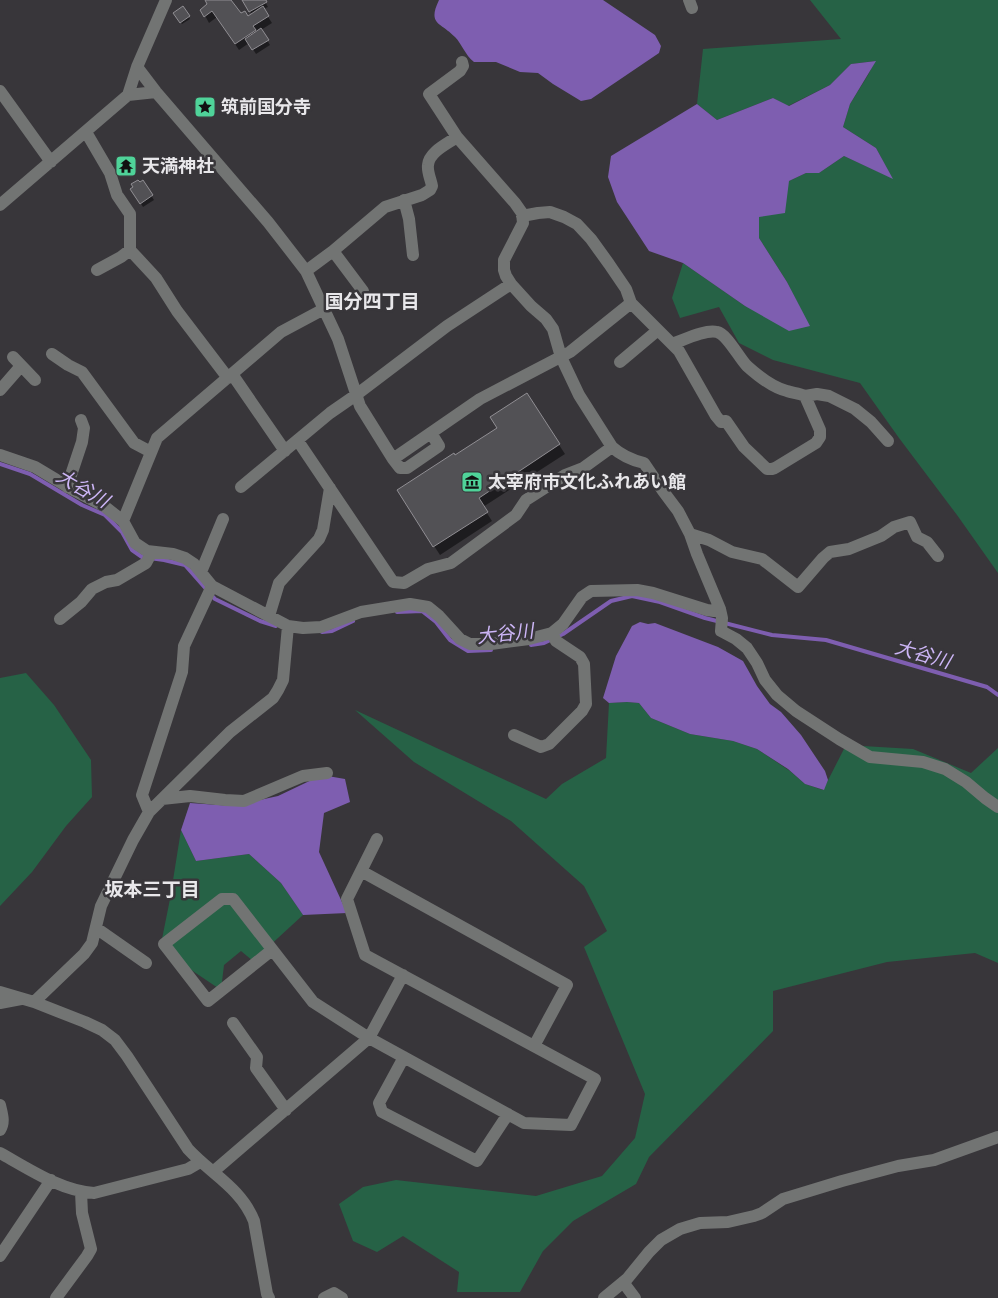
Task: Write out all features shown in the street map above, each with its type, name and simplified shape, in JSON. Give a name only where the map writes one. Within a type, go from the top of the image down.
[{"type":"street","points":[[0,205],[128,95],[137,67],[166,0]]},
{"type":"street","points":[[462,62],[463,66],[460,71],[429,94],[457,137],[522,213],[523,223],[504,260],[504,270],[511,284],[546,319],[553,330],[561,357],[579,395],[612,447],[619,454],[630,460],[644,463],[678,511],[690,534],[720,609],[722,618],[721,631],[736,639],[747,648],[765,680],[777,695],[796,711],[870,757],[923,762],[945,769],[966,782],[998,807]]},
{"type":"street","points":[[137,67],[156,92],[268,222],[306,271],[338,339],[360,406],[393,459],[480,399],[570,352],[631,304]]},
{"type":"street","points":[[0,91],[51,162]]},
{"type":"street","points":[[128,95],[156,92]]},
{"type":"street","points":[[86,132],[110,173],[117,194],[130,214],[130,250],[156,278],[177,311],[230,376],[285,451]]},
{"type":"street","points":[[306,271],[385,207],[422,195],[430,190],[432,186],[428,166],[430,158],[435,152],[457,137]]},
{"type":"street","points":[[404,200],[409,219],[413,254]]},
{"type":"street","points":[[522,216],[550,212],[577,224],[591,239],[626,290],[631,304],[679,351],[716,416],[721,422],[726,421],[744,446],[766,468],[775,468],[816,443],[820,437],[820,430],[805,396]]},
{"type":"street","points":[[97,270],[130,250]]},
{"type":"street","points":[[333,251],[363,291]]},
{"type":"street","points":[[241,487],[330,414],[447,326],[511,284]]},
{"type":"street","points":[[123,521],[157,438],[281,332],[324,309]]},
{"type":"street","points":[[620,362],[658,330]]},
{"type":"street","points":[[672,344],[710,331],[719,332],[726,338],[747,366],[772,384],[786,391],[805,396],[817,394],[830,396],[855,408],[888,440]]},
{"type":"street","points":[[52,354],[82,372],[134,443],[151,452]]},
{"type":"street","points":[[0,390],[17,362],[36,380]]},
{"type":"street","points":[[68,487],[82,442],[84,428],[81,420]]},
{"type":"street","points":[[298,441],[393,582],[404,584],[428,569],[451,563],[516,515],[526,500],[566,475],[583,468],[612,447]]},
{"type":"street","points":[[0,454],[35,466],[68,487],[104,506],[123,521],[135,543],[147,551],[173,554],[185,558],[194,564],[212,586],[288,626],[303,628],[321,627],[361,612],[410,604],[428,607],[460,639],[470,644],[491,644],[529,639],[552,632],[563,624],[582,596],[591,591],[637,590],[653,593],[706,610],[714,611],[720,609]]},
{"type":"street","points":[[268,616],[279,583],[319,539],[330,488]]},
{"type":"street","points":[[201,572],[223,519]]},
{"type":"street","points":[[690,534],[710,540],[732,552],[762,559],[798,587],[830,552],[849,549],[881,536],[894,527],[910,522],[917,537],[927,542],[938,556]]},
{"type":"street","points":[[60,620],[81,602],[92,589],[106,582],[117,580],[146,562],[152,552]]},
{"type":"street","points":[[404,584],[410,604]]},
{"type":"street","points":[[149,812],[142,795],[182,672],[184,646],[212,586]]},
{"type":"street","points":[[0,1003],[28,1000],[84,954],[92,943],[101,906],[133,840],[149,812],[230,732],[273,698],[278,690],[282,680],[288,626]]},
{"type":"street","points":[[514,735],[541,747],[549,744],[582,711],[586,704],[584,664],[580,657],[556,641],[552,632]]},
{"type":"street","points":[[162,800],[190,796],[244,801],[303,776],[327,773]]},
{"type":"street","points":[[272,950],[208,1001],[164,944],[222,899],[233,899],[313,1002],[369,1038],[524,1123],[571,1125],[595,1079],[365,955],[347,899],[377,839]]},
{"type":"street","points":[[361,871],[567,985],[534,1046]]},
{"type":"street","points":[[96,928],[146,963]]},
{"type":"street","points":[[214,1171],[369,1038],[403,975]]},
{"type":"street","points":[[0,992],[28,1000],[85,1022],[102,1030],[115,1040],[128,1056],[188,1149],[200,1162],[230,1185],[251,1213],[269,1298]]},
{"type":"street","points":[[234,1023],[257,1057],[256,1068],[286,1110]]},
{"type":"street","points":[[404,1057],[379,1103],[382,1112],[477,1161],[508,1114]]},
{"type":"street","points":[[0,1106],[4,1118],[0,1130]]},
{"type":"street","points":[[604,1298],[627,1279],[661,1240],[680,1229],[754,1216],[783,1199],[898,1166],[934,1160],[998,1137]]},
{"type":"street","points":[[0,1153],[51,1180],[81,1192],[94,1193],[188,1169],[200,1162]]},
{"type":"street","points":[[0,1256],[51,1180]]},
{"type":"street","points":[[56,1298],[91,1249],[82,1213],[81,1192]]},
{"type":"street","points":[[623,1282],[635,1298]]},
{"type":"street","points":[[324,1298],[334,1293],[342,1298]]},
{"type":"green space","points":[[810,0],[998,0],[998,573],[860,383],[773,360],[739,343],[719,307],[680,318],[672,298],[683,263],[745,306],[809,326],[787,282],[759,238],[759,216],[789,181],[806,173],[819,173],[844,156],[892,178],[876,148],[843,127],[850,104],[875,61],[851,64],[830,85],[788,106],[773,98],[717,120],[697,104],[703,49],[841,39]]},
{"type":"green space","points":[[26,673],[54,705],[91,760],[92,797],[66,826],[32,872],[0,906],[0,678]]},
{"type":"green space","points":[[609,703],[639,703],[651,718],[690,734],[733,741],[757,749],[790,771],[805,784],[823,790],[846,745],[913,749],[971,773],[998,748],[998,963],[975,953],[887,962],[773,991],[773,1031],[649,1157],[636,1184],[573,1221],[543,1251],[520,1292],[457,1292],[459,1272],[403,1236],[377,1252],[353,1241],[339,1204],[363,1187],[396,1180],[536,1196],[602,1176],[635,1138],[645,1094],[584,947],[607,931],[584,886],[511,821],[414,762],[355,710],[546,799],[562,784],[606,758]]},
{"type":"green space","points":[[181,830],[196,861],[249,854],[281,883],[303,915],[253,961],[241,951],[224,965],[221,990],[160,949]]},
{"type":"shaded area","points":[[439,0],[603,0],[655,35],[661,46],[659,53],[591,99],[581,101],[538,73],[520,72],[496,62],[474,62],[455,37],[435,19],[434,14]]},
{"type":"shaded area","points":[[876,61],[850,104],[843,127],[876,148],[893,179],[844,156],[819,173],[806,173],[789,181],[785,213],[759,217],[759,238],[787,282],[810,326],[789,331],[745,306],[683,263],[649,251],[617,202],[608,177],[611,156],[697,104],[717,120],[773,98],[789,106],[830,85],[851,64]]},
{"type":"shaded area","points":[[640,622],[655,623],[718,647],[743,661],[770,704],[781,712],[801,735],[825,771],[828,780],[824,790],[805,784],[788,769],[757,749],[733,741],[690,734],[651,718],[639,703],[609,703],[603,698],[616,656],[632,626]]},
{"type":"shaded area","points":[[322,775],[345,779],[350,802],[324,813],[319,852],[347,913],[303,915],[281,883],[249,854],[196,861],[181,830],[190,803],[233,806],[278,796]]},
{"type":"building","points":[[205,0],[231,0],[241,13],[245,11],[248,16],[263,6],[269,16],[253,26],[256,30],[235,44],[212,11],[204,17],[200,10],[207,4]]},
{"type":"building","points":[[242,0],[266,0],[267,2],[249,12]]},
{"type":"building","points":[[183,6],[190,16],[180,23],[173,13]]},
{"type":"building","points":[[261,28],[269,40],[252,50],[245,39]]},
{"type":"building","points":[[138,180],[140,182],[143,180],[153,195],[140,204],[130,189],[133,187],[131,184]]},
{"type":"building","points":[[527,393],[560,444],[479,498],[488,512],[433,547],[397,490],[497,428],[490,417]]},
{"type":"waterway","name":"大谷川","points":[[0,464],[30,474],[82,505],[105,515],[122,532],[132,550],[142,557],[185,565],[207,590]]},
{"type":"waterway","name":"大谷川","points":[[211,595],[215,599],[260,621],[276,626]]},
{"type":"waterway","name":"大谷川","points":[[531,645],[544,643],[563,634],[611,601],[632,596],[660,602],[705,618],[772,635],[826,640],[987,687],[998,695]]},
{"type":"waterway","name":"大谷川","points":[[397,612],[422,611],[436,622],[450,640],[468,651],[491,650]]},
{"type":"waterway","name":"大谷川","points":[[322,632],[332,631],[353,621]]},
{"type":"place","name":"筑前国分寺","points":[[205,107]]},
{"type":"place","name":"天満神社","points":[[126,166]]},
{"type":"place","name":"太宰府市文化ふれあい館","points":[[472,482]]},
{"type":"district","name":"国分四丁目","points":[[372,301]]},
{"type":"district","name":"坂本三丁目","points":[[152,889]]}]
